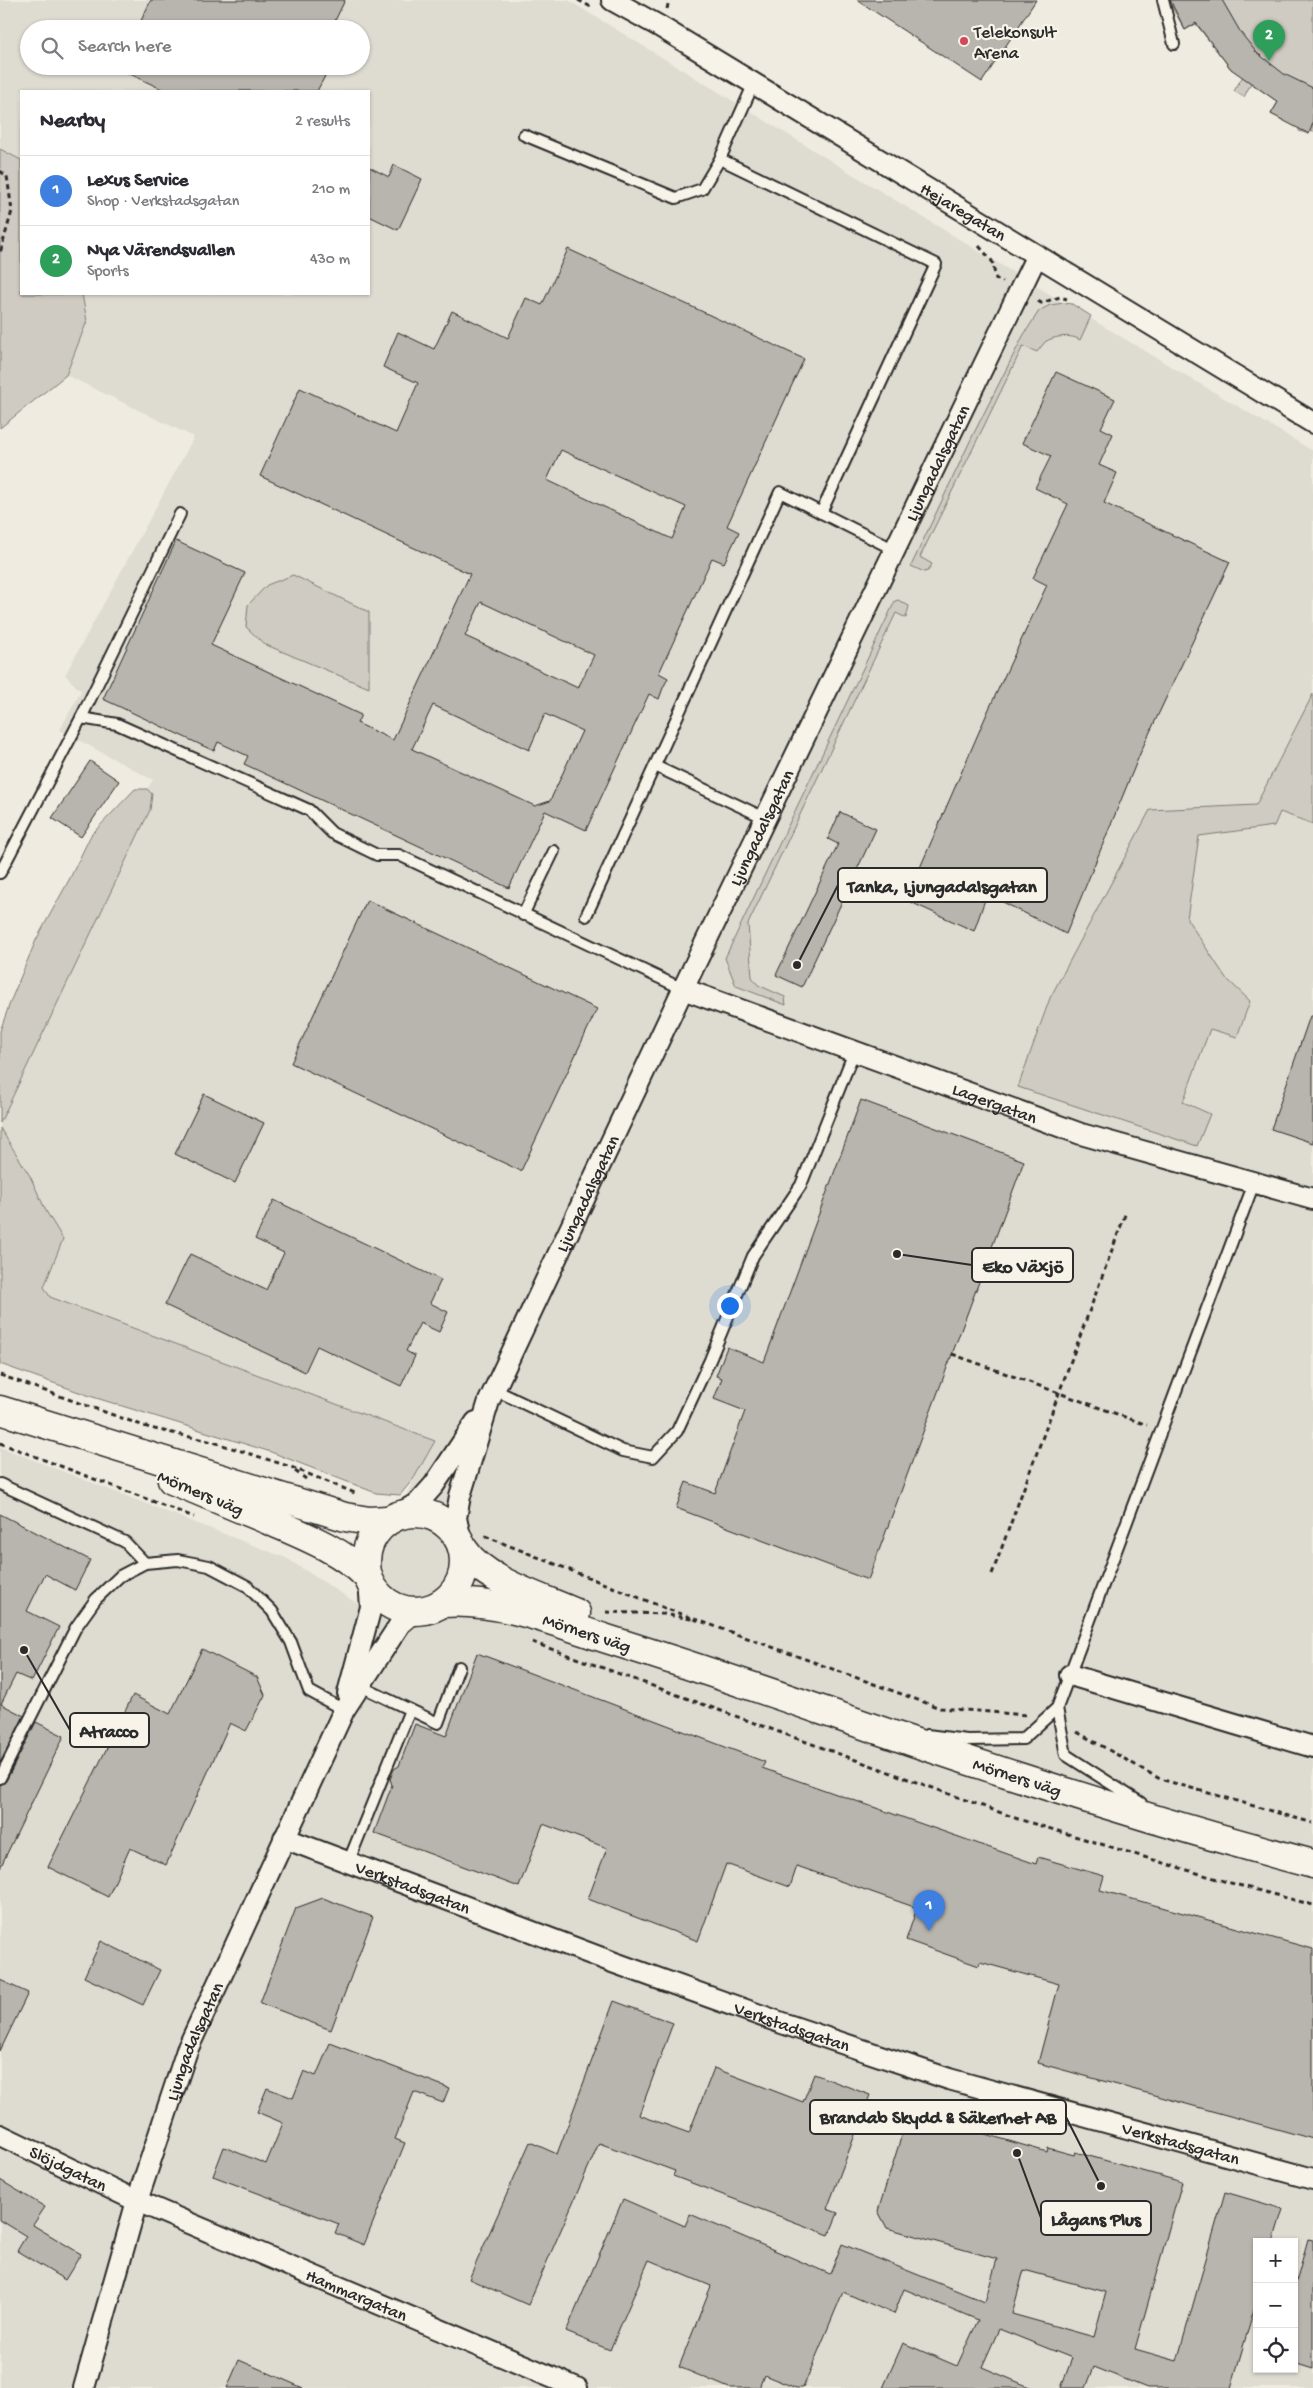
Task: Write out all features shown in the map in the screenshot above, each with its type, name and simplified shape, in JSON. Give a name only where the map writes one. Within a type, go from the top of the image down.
[{"type":"main road","name":"Mörners väg","points":[[0,1410],[345,1518],[369,1522],[391,1518]]},
{"type":"main road","name":"Mörners väg","points":[[28,1420],[301,1534],[356,1565],[368,1578]]},
{"type":"main road","points":[[418,1512],[436,1516],[468,1541],[462,1579],[450,1597],[436,1607],[415,1611],[397,1608],[379,1595],[368,1578],[366,1562],[368,1545],[381,1525],[391,1518],[418,1512]]},
{"type":"main road","name":"Mörners väg","points":[[468,1541],[469,1558],[483,1569],[504,1581],[727,1677]]},
{"type":"main road","name":"Mörners väg","points":[[443,1603],[468,1601],[527,1614],[727,1677],[989,1768],[1313,1864]]},
{"type":"street","name":"Hejaregatan","points":[[612,0],[754,83],[1036,257],[1313,423]]},
{"type":"street","name":"Ljungadalsgatan","points":[[468,1541],[456,1518],[460,1496],[492,1396],[683,989],[767,819],[1036,257]]},
{"type":"street","name":"Lagergatan","points":[[683,989],[1081,1134],[1313,1199]]},
{"type":"street","name":"Ljungadalsgatan","points":[[391,1518],[418,1503],[434,1485],[492,1396]]},
{"type":"street","name":"Ljungadalsgatan","points":[[344,1710],[371,1607],[368,1578]]},
{"type":"street","name":"Ljungadalsgatan","points":[[84,2388],[137,2200],[187,2050],[344,1710],[400,1624],[415,1611]]},
{"type":"street","points":[[1070,1675],[1313,1747]]},
{"type":"street","name":"Verkstadsgatan","points":[[284,1838],[717,2000],[949,2079],[1313,2179]]},
{"type":"street","name":"Slöjdgatan","points":[[0,2136],[137,2200]]},
{"type":"street","name":"Hammargatan","points":[[137,2200],[577,2388]]},
{"type":"lane","points":[[1163,0],[1174,44]]},
{"type":"lane","points":[[524,135],[676,198],[702,189],[720,159],[754,83]]},
{"type":"lane","points":[[720,159],[936,264],[821,513]]},
{"type":"lane","points":[[586,916],[780,492],[895,550]]},
{"type":"lane","points":[[0,873],[80,718],[180,514]]},
{"type":"lane","points":[[80,718],[117,724],[309,810],[332,834],[377,855],[399,855],[683,989]]},
{"type":"lane","points":[[655,766],[767,819]]},
{"type":"lane","points":[[523,915],[554,851]]},
{"type":"lane","points":[[492,1396],[623,1451],[653,1457],[677,1431],[710,1360],[754,1256],[801,1185],[854,1052]]},
{"type":"lane","points":[[870,1728],[967,1740],[1023,1739],[1057,1708],[1254,1182]]},
{"type":"lane","points":[[0,1484],[124,1542],[145,1563]]},
{"type":"lane","points":[[0,1778],[76,1627],[96,1599],[120,1576],[145,1563],[178,1560],[210,1566],[247,1586],[272,1611],[291,1642],[308,1691],[344,1710]]},
{"type":"lane","points":[[360,1686],[438,1722],[459,1667]]},
{"type":"lane","points":[[1057,1708],[1066,1755],[1133,1800],[1241,1844]]},
{"type":"lane","points":[[348,1862],[410,1710]]},
{"type":"path","points":[[0,171],[7,176],[12,211],[0,253]]},
{"type":"path","points":[[992,1574],[1126,1212]]},
{"type":"path","points":[[952,1354],[1162,1430]]},
{"type":"path","points":[[0,1375],[150,1428],[213,1442],[291,1468],[361,1495]]},
{"type":"path","points":[[0,1443],[161,1505]]},
{"type":"path","points":[[468,1541],[491,1540],[670,1610],[710,1623],[663,1614],[573,1611]]},
{"type":"path","points":[[552,1649],[1018,1819],[1228,1882],[1313,1905]]},
{"type":"shaded area","points":[[0,0],[568,0],[1006,268],[1313,451],[1313,2388],[0,2388],[0,1447],[286,1558],[358,1604],[414,1478],[435,1441],[50,1297],[44,1287],[63,1239],[46,1211],[30,1176],[0,1128],[0,1123],[150,810],[152,794],[147,789],[153,780],[60,730],[81,691],[65,675],[194,437],[66,375],[87,321],[82,295],[370,295],[370,90],[20,90],[20,159],[0,149]]},
{"type":"shaded area","points":[[1168,0],[1313,0],[1313,132],[1310,131],[1309,134],[1299,131],[1299,127],[1271,114],[1278,102],[1251,83],[1244,97],[1234,91],[1243,76],[1231,69],[1196,24],[1185,30]]},
{"type":"shaded area","points":[[0,149],[20,159],[20,295],[82,295],[87,321],[66,375],[0,428]]},
{"type":"shaded area","points":[[1072,304],[1091,316],[1080,340],[1068,336],[1053,338],[1045,342],[1037,352],[1023,346],[920,557],[932,564],[928,571],[924,572],[911,566],[972,437],[1023,336],[1039,311],[1050,305]]},
{"type":"shaded area","points":[[293,575],[369,612],[369,688],[264,644],[246,627],[248,605],[267,585]]},
{"type":"shaded area","points":[[898,600],[909,606],[906,618],[896,613],[748,924],[752,977],[758,985],[785,997],[786,1005],[736,986],[725,958],[895,601]]},
{"type":"shaded area","points":[[1313,694],[1313,824],[1280,812],[1274,826],[1199,836],[1187,919],[1226,978],[1250,1001],[1237,1037],[1210,1029],[1183,1102],[1210,1114],[1197,1146],[1018,1087],[1050,998],[1150,810],[1256,805]]},
{"type":"shaded area","points":[[135,789],[147,789],[152,794],[150,810],[0,1123],[0,1031],[11,1000],[36,940],[91,835]]},
{"type":"shaded area","points":[[0,1128],[30,1176],[46,1211],[63,1239],[44,1287],[50,1297],[435,1441],[414,1478],[400,1495],[376,1493],[271,1452],[93,1397],[0,1364]]},
{"type":"building","points":[[151,0],[345,0],[335,20],[141,20]]},
{"type":"building","name":"Telekonsult Arena","points":[[857,0],[1036,0],[982,82]]},
{"type":"building","points":[[1170,0],[1222,0],[1241,33],[1256,52],[1284,74],[1313,88],[1313,123],[1309,134],[1271,114],[1278,102],[1231,69],[1196,23],[1185,30]]},
{"type":"building","points":[[132,75],[325,76],[318,90],[164,90]]},
{"type":"building","points":[[394,165],[422,179],[398,230],[370,216],[370,168],[389,177]]},
{"type":"building","points":[[568,249],[804,359],[727,526],[739,532],[724,563],[712,558],[659,673],[668,678],[659,699],[649,694],[586,830],[545,811],[509,888],[244,764],[248,756],[218,742],[214,751],[103,699],[176,541],[245,573],[211,645],[361,715],[357,723],[393,740],[470,574],[260,476],[300,388],[396,433],[418,383],[383,367],[398,332],[434,349],[452,311],[508,338],[526,298],[542,305]],"holes":[[[561,450],[686,507],[672,539],[547,480]],[[481,602],[594,655],[578,688],[465,636]],[[433,705],[529,750],[545,714],[582,731],[550,801],[535,806],[412,749]]]},
{"type":"building","points":[[1056,372],[1115,399],[1101,428],[1113,434],[1099,465],[1117,473],[1104,503],[1230,562],[1142,749],[1066,934],[987,894],[974,931],[906,900],[988,711],[1047,585],[1033,578],[1068,504],[1035,488],[1051,456],[1022,443]]},
{"type":"building","points":[[90,761],[119,781],[81,837],[52,818]]},
{"type":"building","points":[[840,812],[876,829],[802,987],[776,975],[838,844],[828,839]]},
{"type":"building","points":[[367,900],[597,1009],[521,1171],[291,1063]]},
{"type":"building","points":[[1310,1016],[1313,1016],[1313,1143],[1271,1129]]},
{"type":"building","points":[[204,1094],[264,1123],[235,1183],[175,1154]]},
{"type":"building","points":[[861,1100],[1024,1161],[868,1580],[676,1508],[686,1482],[715,1493],[745,1411],[714,1399],[722,1378],[716,1376],[727,1347],[764,1362]]},
{"type":"building","points":[[274,1200],[441,1280],[430,1303],[448,1312],[439,1332],[420,1323],[406,1351],[415,1356],[401,1386],[317,1346],[305,1372],[165,1305],[190,1254],[266,1290],[284,1253],[255,1239]]},
{"type":"building","points":[[0,1514],[90,1560],[75,1590],[45,1574],[27,1611],[59,1627],[32,1681],[16,1674],[1,1704],[24,1716],[0,1763]]},
{"type":"building","points":[[202,1649],[257,1677],[265,1695],[246,1731],[230,1723],[166,1865],[130,1848],[108,1897],[48,1867],[133,1695],[170,1714]]},
{"type":"building","points":[[477,1653],[765,1762],[762,1768],[1036,1864],[1038,1857],[1104,1876],[1100,1890],[1313,1949],[1313,2139],[1038,2063],[1059,1984],[980,1962],[979,1966],[906,1940],[917,1908],[797,1866],[790,1887],[726,1864],[698,1941],[588,1899],[607,1848],[543,1824],[519,1887],[374,1833],[392,1785],[390,1779],[394,1769],[399,1766],[415,1724],[446,1736]]},
{"type":"building","points":[[36,1722],[64,1736],[0,1868],[0,1785],[6,1781]]},
{"type":"building","points":[[323,1898],[373,1917],[331,2030],[260,2003],[296,1908]]},
{"type":"building","points":[[101,1941],[160,1970],[143,2005],[84,1977]]},
{"type":"building","points":[[0,1980],[28,1993],[0,2051]]},
{"type":"building","points":[[614,2001],[673,2023],[639,2115],[689,2133],[714,2068],[803,2102],[814,2074],[870,2095],[827,2209],[838,2213],[829,2235],[673,2176],[675,2171],[599,2143],[528,2305],[469,2279],[530,2142],[557,2154]]},
{"type":"building","points":[[330,2043],[449,2088],[443,2103],[414,2092],[395,2139],[405,2143],[364,2245],[335,2233],[339,2224],[213,2176],[224,2147],[266,2164],[283,2123],[257,2112],[267,2088],[293,2098],[304,2071],[316,2076]]},
{"type":"building","points":[[909,2112],[1047,2152],[1048,2148],[1074,2155],[1075,2152],[1182,2182],[1135,2349],[1177,2361],[1225,2192],[1283,2209],[1274,2238],[1253,2238],[1253,2313],[1231,2388],[1147,2388],[1094,2367],[1086,2388],[1061,2388],[1072,2358],[999,2329],[982,2367],[1032,2388],[883,2388],[903,2343],[957,2366],[978,2320],[904,2289],[894,2314],[843,2292],[803,2388],[796,2388],[764,2375],[759,2388],[729,2388],[679,2367],[711,2286],[649,2260],[610,2350],[566,2332],[623,2199],[685,2226],[690,2214],[830,2274],[842,2244],[985,2302],[997,2259],[887,2228],[878,2211]],"holes":[[[1024,2270],[1106,2292],[1094,2337],[1012,2314]]]},
{"type":"building","points":[[0,2180],[45,2207],[33,2225],[81,2254],[65,2280],[17,2251],[26,2236],[0,2220]]},
{"type":"building","points":[[1308,2239],[1313,2240],[1313,2369],[1298,2364],[1298,2275]]},
{"type":"building","points":[[239,2360],[303,2388],[227,2388]]},
{"type":"place","name":"Telekonsult Arena","points":[[964,41]]},
{"type":"place","name":"Nya Värendsvallen","points":[[1269,61]]},
{"type":"place","name":"Tanka, Ljungadalsgatan","points":[[797,965]]},
{"type":"place","name":"Eko Växjö","points":[[897,1254]]},
{"type":"place","name":"Atracco","points":[[24,1650]]},
{"type":"place","name":"Lexus Service","points":[[929,1931]]},
{"type":"place","name":"Lågans Plus","points":[[1017,2153]]},
{"type":"place","name":"Brandab Skydd & Säkerhet AB","points":[[1101,2186]]}]
